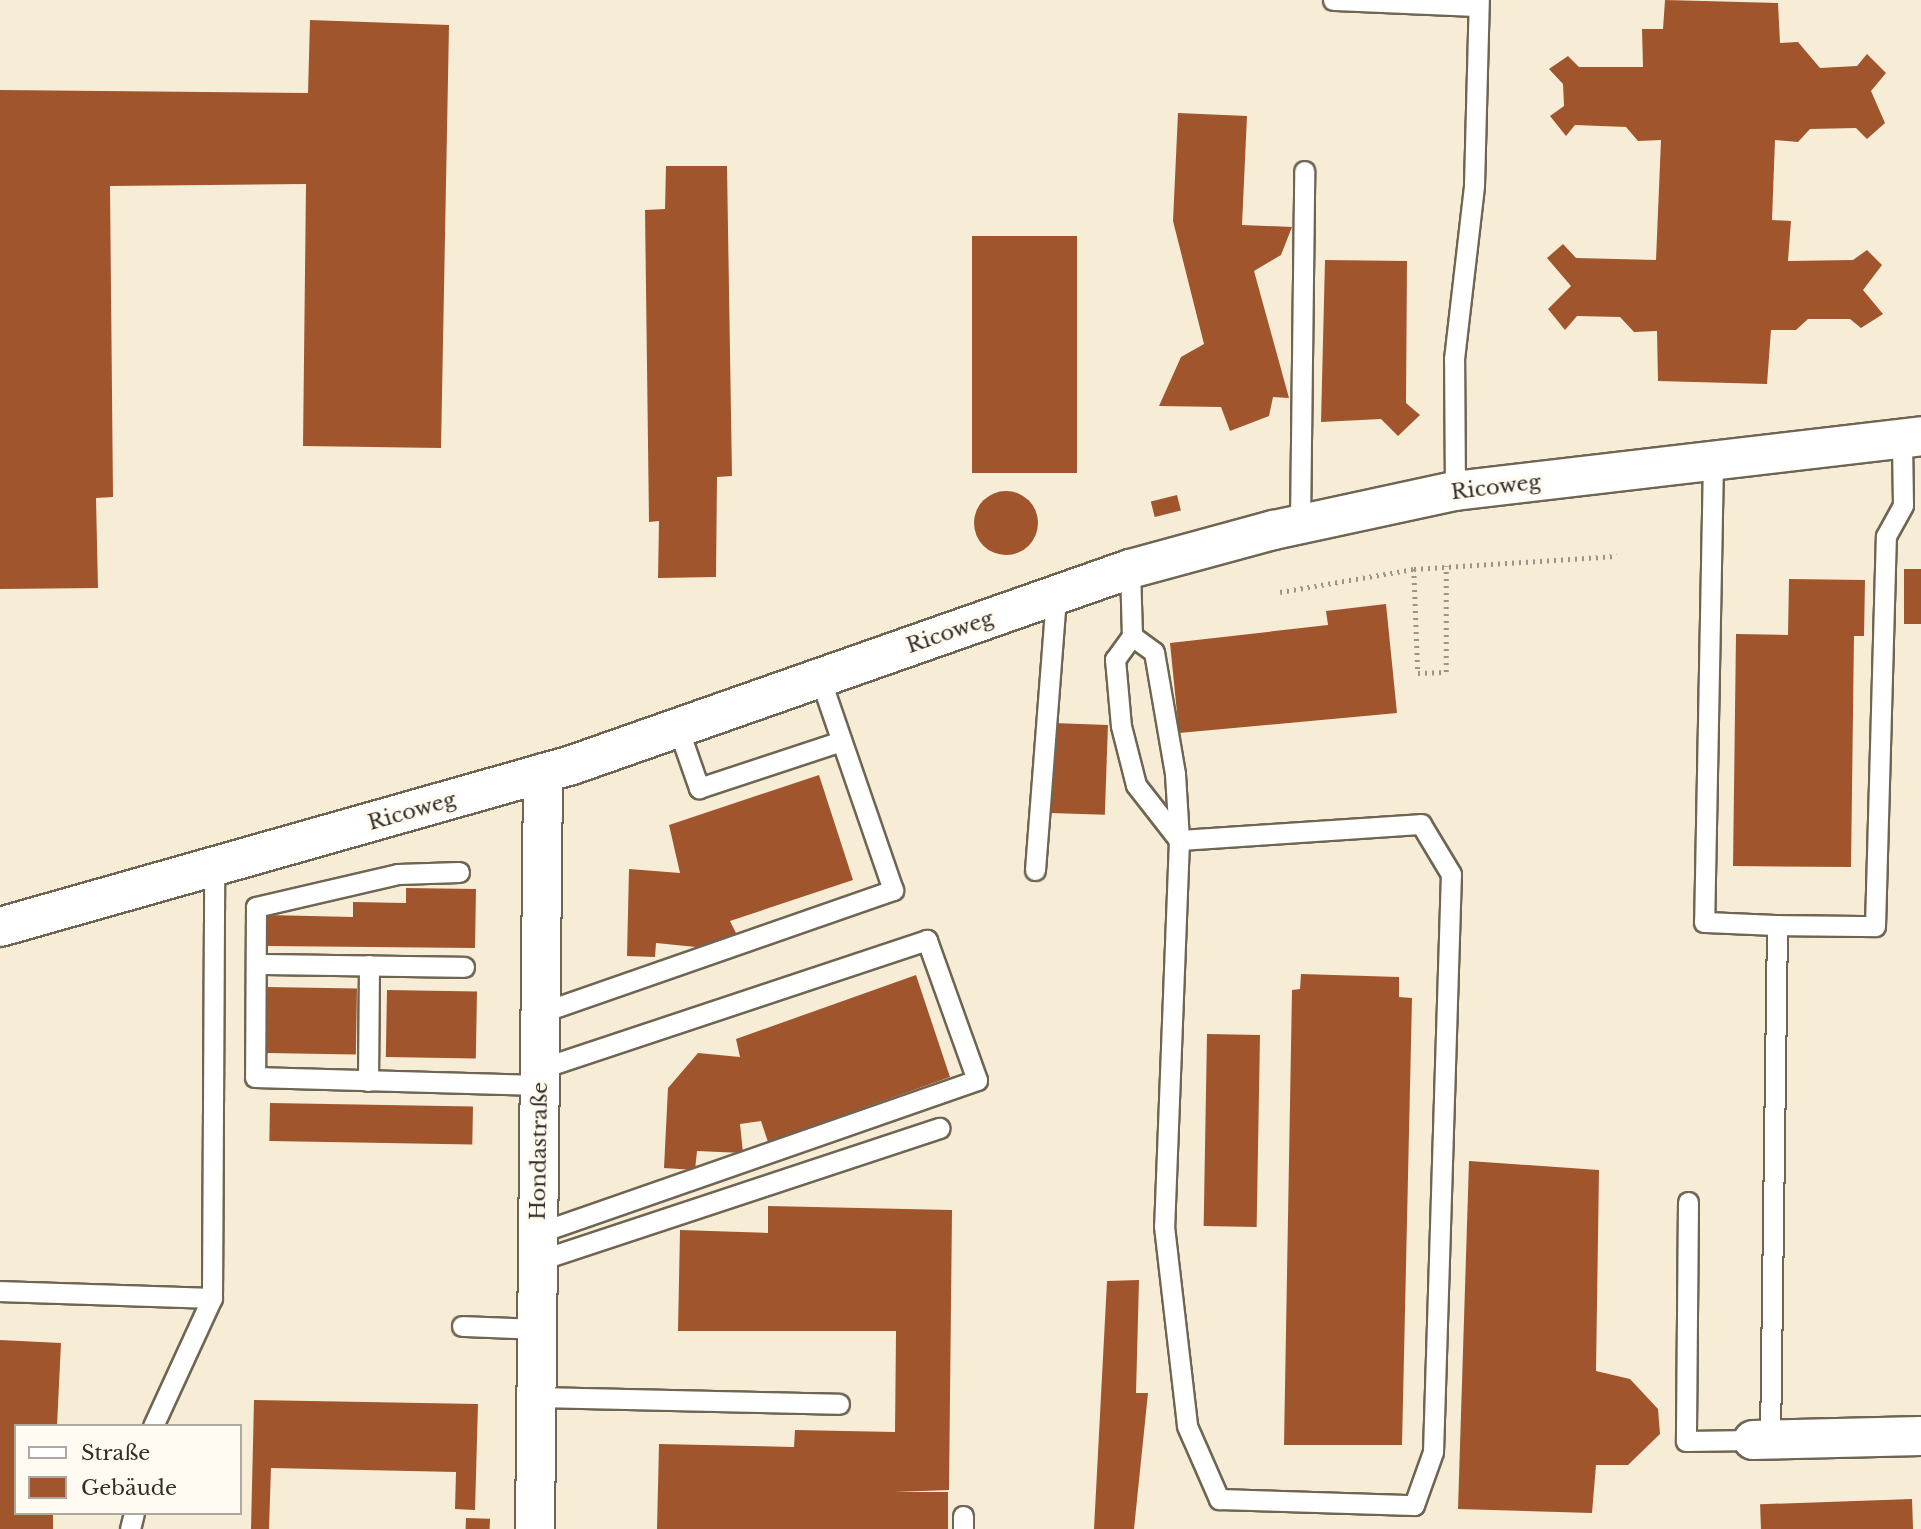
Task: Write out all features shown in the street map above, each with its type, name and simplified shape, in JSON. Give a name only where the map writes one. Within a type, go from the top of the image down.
[{"type":"street","name":"Ricoweg","points":[[0,927],[543,773],[1130,569],[1300,523],[1455,491],[1912,438]]},
{"type":"street","name":"Hondastraße","points":[[535,1529],[543,773]]},
{"type":"street","points":[[1762,1440],[1921,1436]]},
{"type":"lane","points":[[1333,0],[1478,3],[1474,185],[1454,359],[1455,491]]},
{"type":"lane","points":[[1300,523],[1304,171]]},
{"type":"lane","points":[[1713,461],[1704,922],[1875,926],[1886,536],[1912,504],[1912,438]]},
{"type":"lane","points":[[1130,569],[1132,636],[1115,659],[1121,726],[1136,785],[1179,841]]},
{"type":"lane","points":[[1035,870],[1056,594]]},
{"type":"lane","points":[[1132,636],[1154,652],[1179,841],[1164,1226],[1187,1426],[1219,1499],[1415,1505],[1433,1452],[1451,874],[1421,824],[1179,841]]},
{"type":"lane","points":[[540,1013],[893,890],[820,678]]},
{"type":"lane","points":[[678,728],[699,788],[841,741]]},
{"type":"lane","points":[[154,1424],[212,1298],[214,867]]},
{"type":"lane","points":[[459,872],[398,874],[256,906],[255,1077],[368,1081],[540,1077],[927,940],[977,1080],[538,1247]]},
{"type":"lane","points":[[1688,1202],[1686,1441],[1762,1440],[1777,925]]},
{"type":"lane","points":[[256,964],[464,967]]},
{"type":"lane","points":[[368,1081],[369,965]]},
{"type":"lane","points":[[538,1247],[940,1128]]},
{"type":"lane","points":[[0,1291],[212,1298]]},
{"type":"lane","points":[[462,1326],[536,1329]]},
{"type":"lane","points":[[536,1397],[839,1404]]},
{"type":"path","points":[[1280,592],[1413,569],[1617,556]]},
{"type":"path","points":[[1413,569],[1419,673],[1446,672],[1446,566]]},
{"type":"building","points":[[1665,0],[1778,3],[1780,43],[1798,42],[1820,68],[1857,66],[1867,54],[1886,73],[1871,91],[1885,123],[1867,139],[1856,128],[1810,129],[1798,142],[1775,140],[1772,220],[1791,221],[1788,261],[1853,260],[1867,250],[1882,265],[1863,290],[1883,314],[1861,328],[1850,319],[1808,319],[1796,330],[1771,330],[1767,384],[1658,381],[1657,331],[1634,332],[1620,317],[1577,316],[1565,330],[1548,309],[1571,286],[1547,258],[1563,244],[1576,258],[1656,260],[1661,140],[1638,141],[1626,127],[1575,125],[1566,136],[1550,116],[1564,106],[1563,84],[1549,69],[1568,56],[1579,67],[1643,67],[1642,29],[1663,29]]},
{"type":"building","points":[[310,20],[449,25],[441,448],[303,446],[306,184],[110,186],[113,497],[96,498],[98,588],[0,589],[0,90],[308,93]]},
{"type":"building","points":[[1178,113],[1247,116],[1242,225],[1292,227],[1281,255],[1254,271],[1289,398],[1273,397],[1269,416],[1230,431],[1221,407],[1159,406],[1181,357],[1204,344],[1173,221]]},
{"type":"building","points":[[666,166],[727,166],[732,476],[717,477],[716,577],[658,578],[659,521],[649,522],[645,210],[665,209]]},
{"type":"building","points":[[972,236],[1077,236],[1077,473],[972,473]]},
{"type":"building","points":[[1325,260],[1407,261],[1406,403],[1420,415],[1398,436],[1381,419],[1321,422]]},
{"type":"building","points":[[1000,491],[1012,491],[1029,500],[1036,511],[1036,535],[1029,546],[1012,555],[1000,555],[988,550],[979,541],[974,529],[974,517],[979,505],[988,496]]},
{"type":"building","points":[[1177,495],[1181,511],[1155,517],[1151,502]]},
{"type":"building","points":[[1904,569],[1921,569],[1921,624],[1904,624]]},
{"type":"building","points":[[1789,579],[1865,580],[1864,636],[1854,636],[1851,867],[1733,866],[1736,634],[1788,635]]},
{"type":"building","points":[[1386,604],[1397,713],[1179,733],[1170,643],[1328,625],[1326,611]]},
{"type":"building","points":[[1053,723],[1108,725],[1105,815],[1050,813]]},
{"type":"building","points":[[819,775],[853,880],[730,921],[739,939],[706,948],[656,943],[655,957],[627,956],[629,869],[680,873],[669,825]]},
{"type":"building","points":[[406,888],[476,889],[475,948],[267,946],[267,915],[353,917],[353,902],[406,903]]},
{"type":"building","points":[[1301,974],[1399,977],[1399,997],[1412,998],[1402,1445],[1284,1445],[1292,990],[1300,989]]},
{"type":"building","points":[[916,975],[950,1077],[768,1142],[761,1121],[740,1124],[743,1153],[697,1151],[695,1170],[664,1168],[668,1088],[698,1053],[740,1057],[736,1039]]},
{"type":"building","points":[[267,987],[357,989],[356,1055],[266,1053]]},
{"type":"building","points":[[387,990],[477,992],[476,1059],[386,1057]]},
{"type":"building","points":[[1207,1034],[1260,1035],[1257,1227],[1204,1226]]},
{"type":"building","points":[[270,1103],[473,1107],[472,1145],[269,1141]]},
{"type":"building","points":[[1469,1161],[1599,1170],[1596,1371],[1630,1379],[1658,1409],[1660,1434],[1628,1465],[1596,1465],[1592,1513],[1458,1509]]},
{"type":"building","points":[[768,1206],[952,1210],[949,1490],[894,1492],[948,1492],[948,1529],[657,1529],[659,1444],[794,1447],[795,1430],[895,1432],[896,1331],[678,1331],[680,1230],[768,1233]]},
{"type":"building","points":[[1139,1280],[1136,1393],[1148,1393],[1134,1529],[1094,1529],[1107,1281]]},
{"type":"building","points":[[0,1340],[61,1343],[57,1424],[14,1424],[14,1515],[53,1515],[53,1529],[0,1529]]},
{"type":"building","points":[[254,1400],[478,1404],[475,1510],[455,1509],[456,1472],[271,1468],[269,1529],[251,1529]]},
{"type":"building","points":[[1912,1499],[1913,1529],[1761,1529],[1760,1504]]},
{"type":"building","points":[[466,1518],[490,1519],[490,1529],[466,1529]]}]
